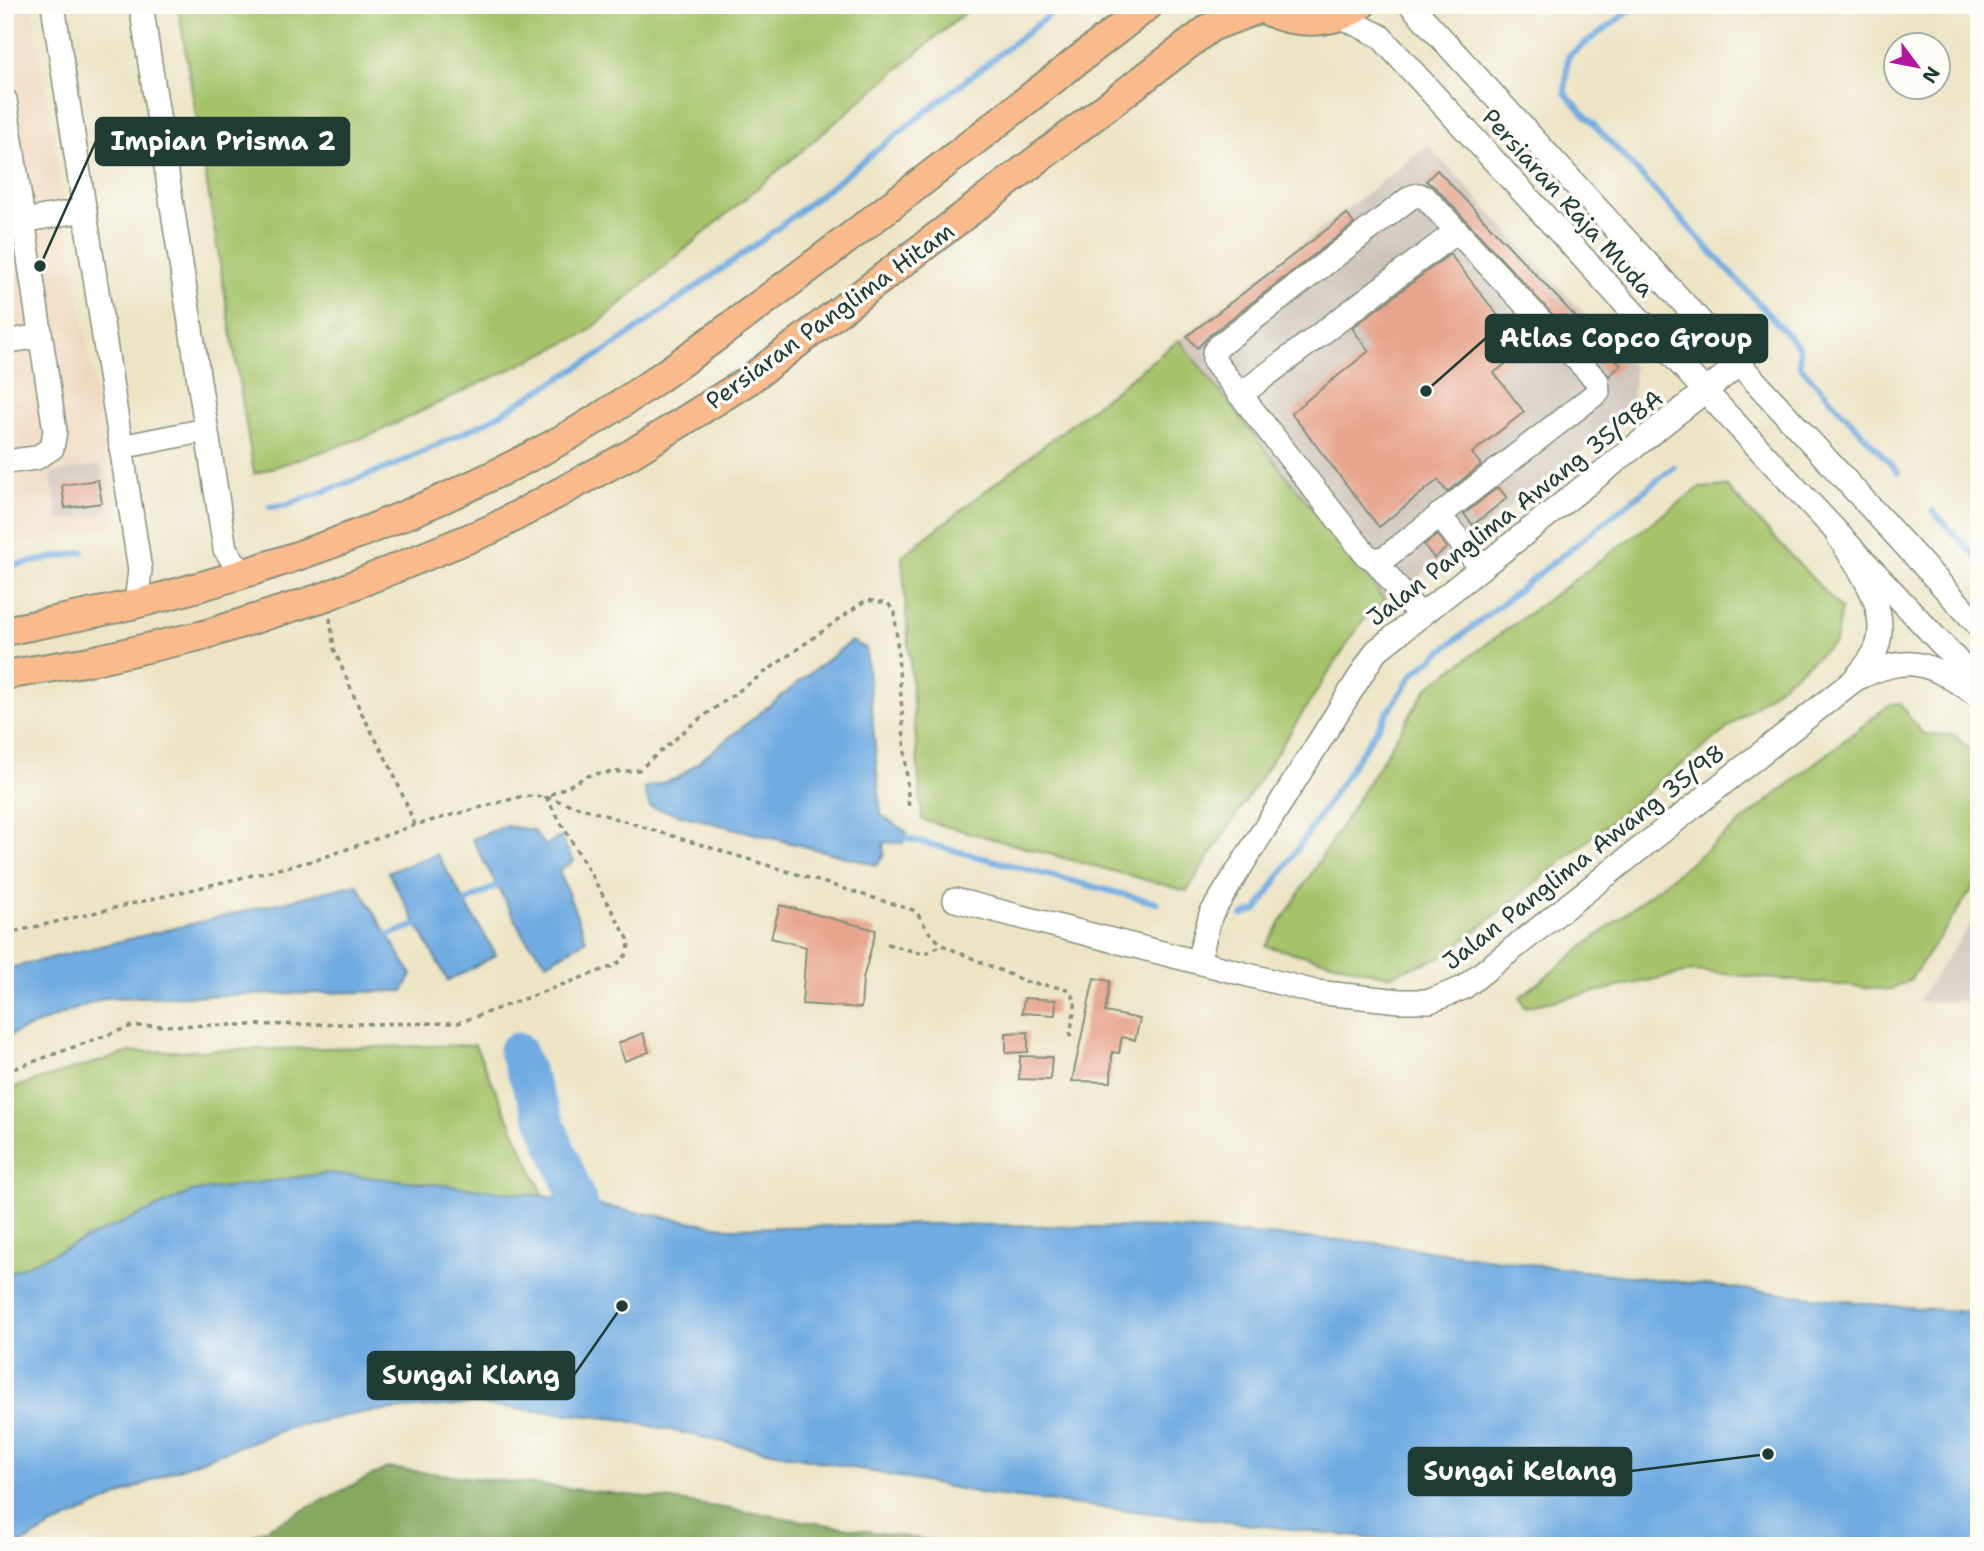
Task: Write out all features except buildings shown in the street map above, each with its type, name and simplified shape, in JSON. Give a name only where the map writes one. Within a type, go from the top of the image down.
[{"type":"main road","name":"Persiaran Panglima Hitam","points":[[5,631],[136,603],[242,573],[377,526],[474,485],[600,418],[664,375],[882,214],[1149,5]]},
{"type":"main road","name":"Persiaran Panglima Hitam","points":[[5,675],[90,661],[204,635],[327,596],[492,529],[631,454],[749,380],[1211,27],[1259,7]]},
{"type":"main road","points":[[1259,7],[1286,19],[1313,21],[1350,11]]},
{"type":"street","points":[[54,5],[140,570],[136,603]]},
{"type":"street","points":[[141,5],[225,549],[242,573]]},
{"type":"street","name":"Persiaran Raja Muda","points":[[1410,5],[1979,626]]},
{"type":"street","name":"Persiaran Raja Muda","points":[[1350,11],[1380,36],[1705,391],[1979,684]]},
{"type":"street","points":[[5,100],[14,222],[40,336],[55,431],[51,448],[36,458],[5,462]]},
{"type":"street","points":[[1375,560],[1385,557],[1598,392],[1597,381],[1426,198],[1419,195],[1412,197],[1220,345],[1214,352],[1214,361],[1366,555],[1375,560],[1420,616]]},
{"type":"street","points":[[14,222],[85,210]]},
{"type":"street","points":[[1240,394],[1457,231]]},
{"type":"street","points":[[5,341],[40,336]]},
{"type":"street","name":"Jalan Panglima Awang 35/98A","points":[[1198,961],[1211,914],[1376,651],[1738,365]]},
{"type":"street","points":[[121,447],[206,430]]},
{"type":"street","points":[[1439,515],[1481,568]]},
{"type":"street","points":[[1834,529],[1875,599],[1881,622],[1877,646],[1868,663],[1853,681]]},
{"type":"street","points":[[1853,681],[1875,670],[1903,663],[1926,664],[1979,696]]},
{"type":"street","name":"Jalan Panglima Awang 35/98","points":[[955,900],[1315,992],[1400,1001],[1430,1001],[1463,988],[1853,681]]},
{"type":"path","points":[[327,596],[334,649],[360,710],[392,770],[415,825]]},
{"type":"path","points":[[546,797],[592,774],[639,770],[694,723],[866,600],[888,603],[895,613],[909,808]]},
{"type":"path","points":[[5,934],[316,860],[415,825],[523,796],[546,797],[916,911],[929,932],[942,945],[1027,982],[1067,989],[1076,1000],[1069,1042]]},
{"type":"path","points":[[5,1072],[132,1026],[458,1023],[617,965],[626,955],[630,942],[546,797]]},
{"type":"path","points":[[887,944],[924,954],[942,945]]},
{"type":"shaded area","points":[[5,5],[32,5],[116,526],[5,545]]},
{"type":"shaded area","points":[[1428,145],[1634,368],[1631,414],[1386,602],[1179,340]]},
{"type":"shaded area","points":[[101,465],[108,513],[58,521],[51,473]]},
{"type":"shaded area","points":[[1979,911],[1979,1001],[1917,1002]]},
{"type":"green space","points":[[178,5],[974,5],[585,334],[369,436],[254,474]]},
{"type":"green space","points":[[1179,340],[1386,602],[1363,620],[1187,891],[922,820],[902,556]]},
{"type":"green space","points":[[1726,486],[1841,609],[1835,642],[1444,956],[1388,976],[1266,946],[1427,688],[1699,488]]},
{"type":"green space","points":[[1899,703],[1923,734],[1954,735],[1979,758],[1979,879],[1910,980],[1891,990],[1693,971],[1524,1007],[1520,997],[1889,705]]},
{"type":"green space","points":[[475,1045],[544,1196],[329,1173],[191,1192],[5,1275],[5,1090],[130,1052]]},
{"type":"green space","points":[[387,1468],[672,1500],[963,1546],[232,1546]]},
{"type":"water","points":[[851,641],[866,648],[881,815],[907,832],[903,843],[883,842],[884,854],[877,865],[650,807],[644,788],[678,778]]},
{"type":"water","points":[[505,826],[533,830],[545,846],[560,837],[574,861],[559,870],[586,940],[547,963],[525,938],[472,839]]},
{"type":"water","points":[[437,854],[496,955],[448,981],[388,872]]},
{"type":"water","points":[[357,884],[412,975],[403,991],[104,998],[5,1037],[5,969]]},
{"type":"water","points":[[329,1173],[544,1196],[729,1228],[930,1224],[1166,1228],[1368,1242],[1566,1269],[1882,1305],[1979,1313],[1979,1546],[1439,1546],[984,1494],[619,1419],[471,1404],[366,1412],[291,1427],[170,1472],[53,1526],[18,1546],[5,1546],[5,1275],[191,1192]]},
{"type":"waterway","points":[[270,507],[287,505],[395,465],[488,421],[609,349],[765,238],[1062,5]]},
{"type":"waterway","points":[[1637,5],[1568,56],[1565,93],[1799,347],[1800,366],[1898,472]]},
{"type":"waterway","points":[[1242,915],[1257,910],[1414,673],[1674,467]]},
{"type":"waterway","points":[[1933,511],[1979,560]]},
{"type":"waterway","points":[[5,567],[83,552]]},
{"type":"waterway","points":[[898,836],[1157,903]]},
{"type":"waterway","points":[[460,905],[503,882]]},
{"type":"waterway","points":[[383,937],[425,922]]},
{"type":"waterway","points":[[517,1051],[597,1248]]},
{"type":"place","name":"Impian Prisma 2","points":[[40,266]]},
{"type":"place","name":"Atlas Copco Group","points":[[1426,391]]},
{"type":"place","name":"Sungai Klang","points":[[622,1306]]},
{"type":"place","name":"Sungai Kelang","points":[[1768,1454]]}]
